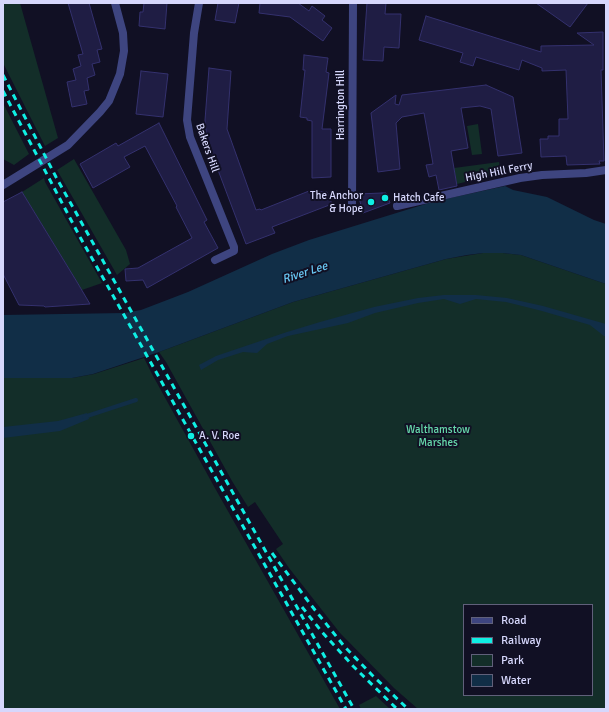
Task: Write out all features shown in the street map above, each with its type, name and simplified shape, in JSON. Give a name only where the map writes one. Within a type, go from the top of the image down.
[{"type":"street","points":[[3,185],[68,145],[100,112],[109,100],[120,74],[124,51],[123,33],[115,3]]},
{"type":"street","name":"Bakers Hill","points":[[199,3],[194,33],[187,120],[190,137],[234,247],[234,251],[215,260]]},
{"type":"street","name":"Harrington Hill","points":[[352,207],[353,3]]},
{"type":"street","name":"High Hill Ferry","points":[[397,206],[520,178],[606,170]]},
{"type":"green space","points":[[3,3],[20,3],[58,138],[45,146],[3,63]]},
{"type":"green space","points":[[3,103],[29,154],[14,165],[3,159]]},
{"type":"green space","points":[[478,124],[482,154],[472,155],[467,126]]},
{"type":"green space","points":[[74,159],[126,250],[130,264],[117,275],[57,170]]},
{"type":"green space","points":[[499,162],[501,173],[457,184],[454,168]]},
{"type":"green space","points":[[44,178],[102,283],[82,290],[22,192]]},
{"type":"green space","name":"Walthamstow Marshes","points":[[483,253],[521,255],[606,284],[606,709],[418,709],[394,688],[340,633],[289,568],[276,549],[283,544],[255,502],[248,507],[159,352],[293,302],[446,259]]},
{"type":"green space","points":[[144,358],[216,490],[340,709],[3,709],[3,378],[72,378],[94,374]]},
{"type":"green space","points":[[376,696],[390,709],[361,709],[359,705]]},
{"type":"water","name":"River Lee","points":[[505,186],[513,190],[547,197],[594,220],[606,224],[606,284],[521,255],[483,253],[467,255],[446,259],[293,302],[159,352],[93,374],[72,378],[3,378],[3,315],[124,313],[141,310],[188,292],[272,254],[309,240],[432,202]]},
{"type":"water","points":[[444,295],[476,295],[507,298],[543,306],[606,324],[606,336],[590,325],[506,302],[476,299],[460,304],[444,299],[418,303],[375,313],[348,323],[288,336],[267,344],[257,353],[243,352],[218,360],[201,370],[199,365],[216,356],[320,322],[374,307],[418,298]]},
{"type":"water","points":[[87,413],[89,419],[60,431],[3,438],[3,427],[58,421]]},
{"type":"building","points":[[68,3],[89,3],[102,49],[97,50],[100,62],[92,64],[95,75],[87,78],[89,90],[84,91],[87,104],[72,107],[67,82],[76,80],[73,69],[81,66],[78,55],[83,54]]},
{"type":"building","points":[[144,3],[167,3],[165,29],[139,26],[140,12],[143,12]]},
{"type":"building","points":[[218,3],[239,3],[235,23],[215,20]]},
{"type":"building","points":[[260,3],[298,3],[309,11],[312,6],[325,16],[322,20],[332,28],[323,41],[290,17],[259,13]]},
{"type":"building","points":[[367,3],[386,3],[385,14],[401,14],[399,48],[384,47],[383,61],[363,60]]},
{"type":"building","points":[[536,3],[588,3],[570,27]]},
{"type":"building","points":[[426,16],[541,52],[541,46],[594,45],[577,33],[603,32],[603,70],[601,70],[604,161],[599,161],[600,164],[567,165],[566,156],[541,157],[540,139],[548,139],[548,136],[559,136],[559,119],[568,119],[566,70],[542,71],[542,68],[522,60],[519,70],[476,57],[473,66],[460,62],[463,53],[419,40]]},
{"type":"building","points":[[304,55],[328,58],[326,72],[329,73],[322,129],[331,129],[331,177],[312,178],[312,121],[307,120],[307,118],[300,117],[305,70],[303,70]]},
{"type":"building","points":[[209,68],[231,71],[227,129],[256,210],[261,210],[309,191],[327,192],[332,204],[272,227],[275,233],[246,244],[207,141],[205,120]]},
{"type":"building","points":[[141,71],[168,74],[163,117],[136,114]]},
{"type":"building","points":[[486,85],[513,97],[522,153],[498,156],[491,109],[480,106],[461,108],[468,148],[451,151],[457,186],[439,190],[436,175],[429,177],[426,165],[433,164],[424,113],[402,117],[396,123],[400,169],[378,172],[371,113],[396,95],[395,104],[399,105],[402,95]]},
{"type":"building","points":[[159,123],[207,220],[204,222],[218,248],[147,288],[143,280],[126,281],[125,269],[138,268],[192,238],[176,207],[177,206],[145,146],[124,157],[130,167],[93,188],[80,164],[116,143],[118,146]]},
{"type":"building","points":[[22,192],[90,304],[45,307],[19,305],[3,274],[3,202]]},
{"type":"building","name":"The Anchor & Hope","points":[[386,193],[390,203],[363,213],[358,194]]},
{"type":"waterway","points":[[84,417],[136,400]]},
{"type":"railway","points":[[3,75],[56,177],[354,709]]},
{"type":"railway","points":[[3,91],[80,237],[346,709]]},
{"type":"railway","points":[[272,553],[344,646],[408,709]]},
{"type":"railway","points":[[302,607],[322,632],[353,666],[397,709]]},
{"type":"place","name":"Hatch Cafe","points":[[385,198]]},
{"type":"place","name":"The Anchor & Hope","points":[[371,202]]},
{"type":"place","name":"A. V. Roe","points":[[191,436]]}]
